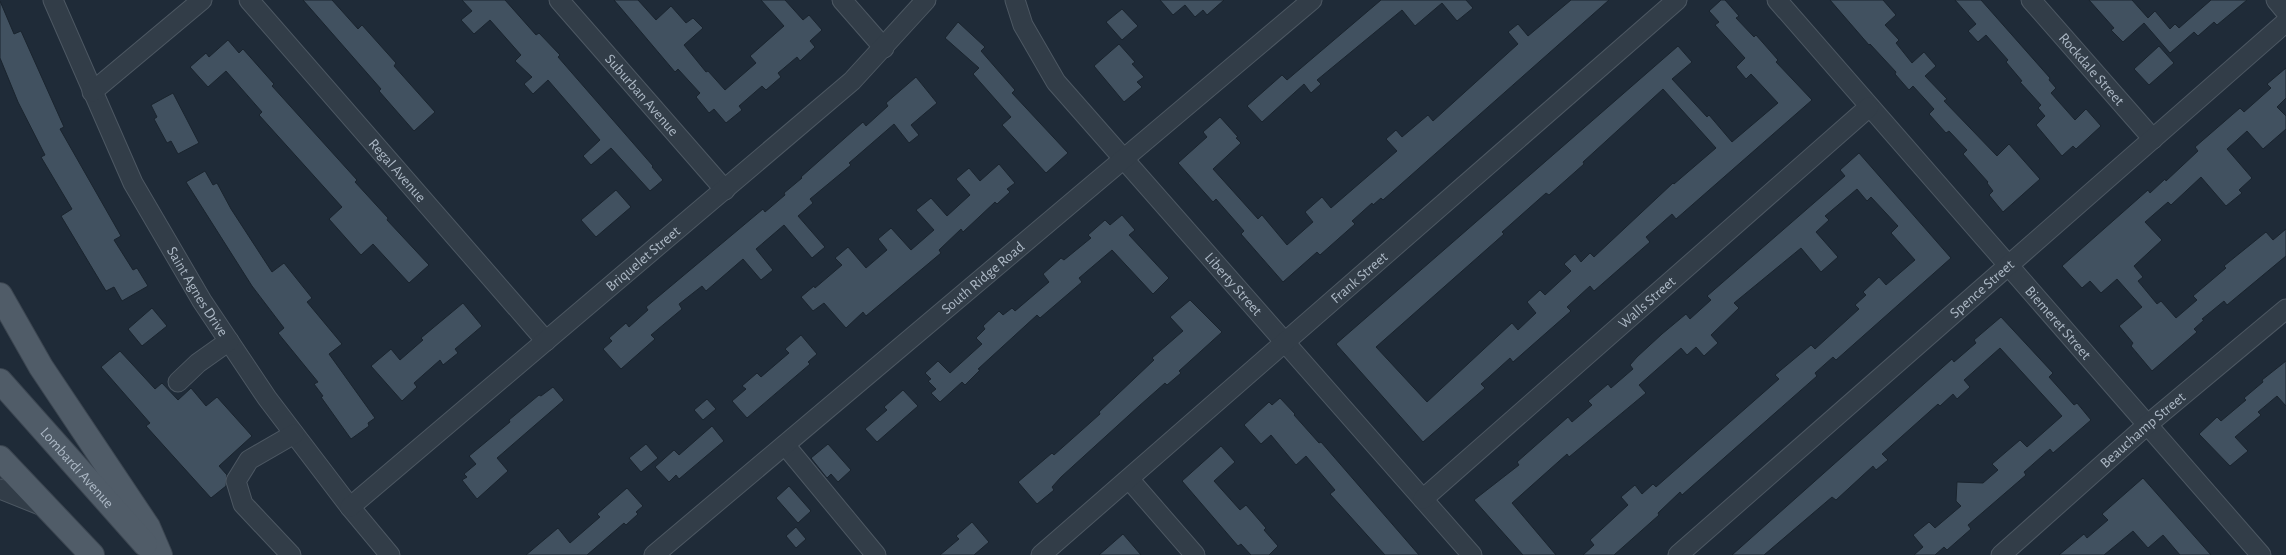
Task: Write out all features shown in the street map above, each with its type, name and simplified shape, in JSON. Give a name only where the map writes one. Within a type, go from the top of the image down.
[{"type":"main road","points":[[0,295],[41,367],[148,527],[160,555]]},
{"type":"main road","name":"Lombardi Avenue","points":[[0,380],[155,555]]},
{"type":"main road","points":[[0,458],[92,555]]},
{"type":"street","name":"Saint Agnes Drive","points":[[53,0],[133,183],[202,301],[294,434],[386,554]]},
{"type":"street","points":[[92,92],[202,0]]},
{"type":"street","name":"Regal Avenue","points":[[249,0],[546,341]]},
{"type":"street","name":"Suburban Avenue","points":[[559,0],[725,190]]},
{"type":"street","points":[[842,0],[884,48]]},
{"type":"street","name":"Briquelet Street","points":[[350,507],[852,81],[926,0]]},
{"type":"street","name":"Liberty Street","points":[[1015,0],[1023,25],[1056,82],[1472,555]]},
{"type":"street","name":"South Ridge Road","points":[[654,555],[1312,0]]},
{"type":"street","name":"Frank Street","points":[[1041,555],[1677,0]]},
{"type":"street","name":"Biemeret Street","points":[[1777,0],[2261,555]]},
{"type":"street","name":"Rockdale Street","points":[[2031,0],[2153,139]]},
{"type":"street","points":[[2276,0],[2286,12]]},
{"type":"street","name":"Spence Street","points":[[1678,555],[2286,22]]},
{"type":"street","name":"Walls Street","points":[[1423,499],[1869,107]]},
{"type":"street","name":"Beauchamp Street","points":[[2001,555],[2147,425],[2286,309]]},
{"type":"street","points":[[178,382],[198,363],[229,341]]},
{"type":"street","points":[[291,555],[243,504],[236,481],[249,460],[294,434]]},
{"type":"street","points":[[785,445],[876,555]]},
{"type":"street","points":[[1129,479],[1195,555]]},
{"type":"street","points":[[0,489],[25,497],[48,509]]},
{"type":"building","points":[[303,0],[332,0],[358,29],[362,25],[396,63],[394,66],[435,112],[414,131],[379,91],[381,89]]},
{"type":"building","points":[[462,0],[505,0],[536,35],[539,33],[560,55],[558,57],[663,180],[650,191],[611,148],[591,165],[583,156],[600,140],[548,80],[533,94],[524,84],[532,77],[515,61],[521,55],[490,20],[474,34],[461,20],[472,11]]},
{"type":"building","points":[[614,0],[638,0],[656,20],[671,6],[686,23],[693,18],[703,28],[684,45],[706,72],[708,71],[725,90],[756,63],[750,56],[784,26],[761,0],[785,0],[803,20],[809,15],[822,30],[810,41],[815,47],[800,61],[797,57],[778,73],[781,77],[766,90],[762,86],[739,106],[742,110],[726,123],[714,109],[709,113],[696,97],[700,93],[678,69],[675,72]]},
{"type":"building","points":[[1160,0],[1224,0],[1207,15],[1203,10],[1195,17],[1185,5],[1173,15]]},
{"type":"building","points":[[1381,0],[1466,0],[1473,8],[1457,21],[1442,3],[1415,26],[1402,10],[1317,80],[1321,84],[1311,93],[1304,84],[1262,122],[1247,106],[1282,75],[1287,80]]},
{"type":"building","points":[[1571,0],[1609,0],[1383,200],[1381,198],[1373,205],[1372,203],[1352,221],[1355,224],[1320,255],[1317,252],[1283,282],[1241,234],[1244,231],[1216,199],[1213,202],[1178,163],[1207,137],[1203,132],[1220,117],[1241,143],[1213,169],[1258,219],[1262,215],[1287,245],[1313,222],[1305,212],[1322,197],[1331,208],[1397,151],[1386,139],[1396,130],[1402,137],[1428,115],[1433,121],[1518,44],[1508,32],[1518,24],[1528,36]]},
{"type":"building","points":[[1721,0],[1725,0],[1739,16],[1736,18],[1754,37],[1756,35],[1778,60],[1776,62],[1812,100],[1676,219],[1672,214],[1646,237],[1650,242],[1594,291],[1590,286],[1567,307],[1571,311],[1513,362],[1510,358],[1481,384],[1485,388],[1423,442],[1336,344],[1678,46],[1692,62],[1672,79],[1707,117],[1709,115],[1732,142],[1778,103],[1751,74],[1746,79],[1736,67],[1745,58],[1715,25],[1719,22],[1709,11]],"holes":[[[1663,89],[1716,148],[1673,183],[1594,257],[1590,253],[1581,262],[1575,254],[1564,264],[1571,271],[1545,295],[1540,290],[1527,302],[1536,313],[1518,330],[1512,323],[1427,402],[1376,347],[1504,234],[1502,232],[1546,193],[1549,195],[1584,164],[1583,162]]]},
{"type":"building","points":[[1830,0],[1883,0],[1896,15],[1885,25],[1899,40],[1896,43],[1912,63],[1924,52],[1936,66],[1925,76],[1947,99],[1944,101],[1997,156],[2009,144],[2040,179],[2003,212],[1989,195],[1993,191],[1988,182],[1963,154],[1967,150],[1949,131],[1946,133],[1929,114],[1934,109],[1913,86],[1909,90],[1895,74],[1896,72],[1869,45]]},
{"type":"building","points":[[1955,0],[1981,0],[2050,78],[2049,80],[2056,88],[2051,93],[2075,120],[2086,109],[2101,126],[2076,149],[2073,146],[2062,156],[2036,125],[2045,116],[2038,108],[2041,105],[2020,82],[2022,81],[2006,62],[2008,60],[1986,35],[1978,42],[1968,31],[1976,24]]},
{"type":"building","points":[[2089,0],[2132,0],[2148,18],[2155,11],[2170,29],[2175,24],[2179,28],[2211,0],[2247,0],[2217,25],[2214,22],[2198,36],[2194,32],[2170,53],[2144,23],[2123,42],[2111,30],[2114,28]]},
{"type":"building","points":[[0,1],[14,34],[21,31],[64,127],[60,129],[121,236],[114,240],[133,270],[137,268],[148,286],[122,301],[114,287],[106,291],[61,216],[72,209],[41,157],[45,155],[18,102],[0,58]]},
{"type":"building","points":[[1122,9],[1138,26],[1122,40],[1106,22]]},
{"type":"building","points":[[958,22],[985,47],[981,51],[1015,90],[1012,93],[1068,153],[1046,173],[1002,125],[1011,117],[973,74],[979,68],[945,38]]},
{"type":"building","points":[[228,40],[239,53],[243,49],[274,84],[272,86],[357,180],[355,182],[388,218],[387,220],[429,265],[409,283],[373,244],[361,255],[329,219],[342,207],[259,115],[262,112],[226,71],[208,87],[190,67],[206,53],[209,57]]},
{"type":"building","points":[[1119,44],[1135,62],[1132,64],[1144,77],[1137,82],[1142,87],[1124,102],[1094,66]]},
{"type":"building","points":[[2159,46],[2174,63],[2149,85],[2134,69]]},
{"type":"building","points":[[2286,68],[2286,98],[2277,107],[2286,116],[2286,129],[2263,149],[2247,131],[2227,149],[2252,178],[2239,190],[2242,193],[2226,206],[2201,177],[2171,205],[2168,202],[2145,222],[2162,240],[2134,266],[2143,277],[2138,281],[2157,304],[2161,301],[2176,318],[2197,300],[2193,296],[2226,268],[2224,266],[2266,232],[2273,240],[2286,229],[2286,256],[2227,305],[2224,301],[2202,319],[2204,320],[2194,329],[2197,332],[2152,371],[2131,346],[2133,343],[2119,326],[2142,307],[2117,279],[2101,293],[2090,281],[2082,288],[2062,266],[2148,190],[2150,193],[2165,179],[2166,181],[2198,151],[2195,147],[2240,108],[2244,112],[2271,88],[2267,84]]},
{"type":"building","points":[[916,77],[937,103],[911,125],[919,135],[909,143],[894,124],[849,163],[851,165],[810,199],[813,203],[798,216],[825,247],[812,258],[784,225],[756,249],[773,270],[761,280],[743,259],[706,291],[702,286],[679,304],[682,309],[651,335],[655,339],[621,369],[603,349],[612,341],[609,338],[626,323],[629,327],[648,310],[646,307],[763,209],[765,212],[785,195],[784,193],[801,177],[863,122],[866,126],[888,106],[886,103]]},
{"type":"building","points":[[173,93],[199,143],[178,154],[171,141],[167,143],[154,119],[157,117],[151,105]]},
{"type":"building","points":[[1859,153],[1951,258],[1836,360],[1833,357],[1815,373],[1817,376],[1682,495],[1680,492],[1658,513],[1659,515],[1614,555],[1583,555],[1594,545],[1590,540],[1628,505],[1621,497],[1635,485],[1642,494],[1653,484],[1656,487],[1779,379],[1775,375],[1811,345],[1815,349],[1859,309],[1855,305],[1866,295],[1863,292],[1879,277],[1886,285],[1915,260],[1891,233],[1898,226],[1871,197],[1867,201],[1857,189],[1825,216],[1829,220],[1816,232],[1838,257],[1821,272],[1801,248],[1734,303],[1739,308],[1711,335],[1718,343],[1704,356],[1696,347],[1687,355],[1681,348],[1639,385],[1646,393],[1569,457],[1567,454],[1512,503],[1556,555],[1523,555],[1474,500],[1519,465],[1517,462],[1568,417],[1572,422],[1592,405],[1588,401],[1608,384],[1611,388],[1633,369],[1630,365],[1662,334],[1686,314],[1690,319],[1711,300],[1707,296],[1845,176],[1840,170]]},
{"type":"building","points":[[999,164],[1015,183],[1007,189],[1010,192],[997,204],[995,202],[963,232],[961,229],[939,250],[941,253],[866,316],[863,312],[846,328],[824,303],[813,311],[801,297],[814,286],[815,288],[842,265],[835,258],[848,247],[866,268],[887,250],[878,239],[891,228],[911,250],[934,230],[916,210],[931,198],[947,216],[970,195],[956,179],[969,168],[980,181]]},
{"type":"building","points":[[205,171],[213,185],[217,183],[231,209],[272,272],[284,263],[312,298],[307,302],[342,344],[329,354],[375,418],[368,423],[369,426],[351,439],[321,397],[323,396],[314,384],[318,382],[278,333],[284,328],[252,286],[186,182]]},
{"type":"building","points":[[616,190],[631,207],[596,237],[581,220]]},
{"type":"building","points":[[1122,215],[1135,230],[1129,235],[1169,278],[1153,294],[1112,250],[1079,278],[1082,282],[1040,318],[1037,315],[978,369],[980,370],[965,385],[962,382],[940,402],[931,393],[936,389],[928,381],[931,379],[925,373],[938,361],[950,373],[982,344],[976,338],[985,329],[983,326],[999,311],[1003,315],[1012,308],[1015,311],[1049,282],[1043,274],[1061,258],[1064,260],[1091,238],[1088,235],[1105,220],[1110,225]]},
{"type":"building","points":[[1190,300],[1222,332],[1179,371],[1181,373],[1167,385],[1165,383],[1061,477],[1052,487],[1054,490],[1037,504],[1018,482],[1052,453],[1054,455],[1100,414],[1099,412],[1154,360],[1152,358],[1183,331],[1170,317]]},
{"type":"building","points":[[463,303],[482,326],[455,349],[458,353],[443,365],[440,360],[414,383],[417,387],[402,401],[371,366],[391,349],[400,360],[423,340],[421,338]]},
{"type":"building","points":[[152,308],[167,326],[142,346],[128,329]]},
{"type":"building","points":[[2001,317],[2053,373],[2049,377],[2074,405],[2077,403],[2091,420],[2053,453],[2050,449],[2024,472],[2026,475],[1968,525],[1971,529],[1947,550],[1944,547],[1935,555],[1914,555],[1923,547],[1913,535],[1929,522],[1935,528],[1961,506],[1956,501],[1957,482],[1983,483],[1998,470],[1992,464],[2020,440],[2027,447],[2062,416],[2000,348],[1964,380],[1970,387],[1957,399],[1953,394],[1940,406],[1938,404],[1882,454],[1888,460],[1876,470],[1873,466],[1836,500],[1832,497],[1764,555],[1732,555],[1952,359],[1954,362],[1976,343],[1974,340]]},
{"type":"building","points":[[801,335],[817,354],[808,362],[810,364],[747,418],[732,401],[746,389],[742,386],[757,373],[761,377],[789,353],[785,349]]},
{"type":"building","points":[[120,351],[155,389],[162,383],[178,400],[191,388],[206,406],[217,397],[252,436],[219,466],[227,475],[226,486],[211,498],[146,426],[150,423],[101,367]]},
{"type":"building","points":[[2286,361],[2286,406],[2277,396],[2258,412],[2261,415],[2235,437],[2248,451],[2230,466],[2199,434],[2217,417],[2221,421],[2246,400],[2244,398],[2263,382],[2262,380]]},
{"type":"building","points":[[553,387],[564,400],[497,458],[508,471],[477,499],[462,480],[467,477],[464,474],[476,464],[469,456],[539,395],[541,396]]},
{"type":"building","points":[[903,390],[918,406],[877,442],[865,429],[887,410],[884,407]]},
{"type":"building","points":[[1280,398],[1319,443],[1321,442],[1419,555],[1385,555],[1330,494],[1335,490],[1306,456],[1296,465],[1271,435],[1261,444],[1244,425],[1269,402],[1272,405]]},
{"type":"building","points":[[707,399],[716,409],[703,420],[694,410]]},
{"type":"building","points":[[712,426],[724,441],[679,479],[676,475],[669,482],[655,467],[674,450],[679,455]]},
{"type":"building","points":[[646,444],[658,458],[641,472],[629,458]]},
{"type":"building","points":[[828,444],[851,470],[838,482],[831,474],[827,478],[811,458]]},
{"type":"building","points":[[1221,446],[1235,462],[1214,481],[1240,510],[1246,505],[1266,528],[1264,530],[1278,546],[1269,555],[1251,555],[1241,544],[1238,546],[1182,481]]},
{"type":"building","points":[[2143,478],[2211,555],[2180,555],[2163,535],[2148,548],[2133,531],[2104,555],[2059,555],[2084,534],[2087,538],[2108,520],[2102,514]]},
{"type":"building","points":[[789,486],[811,511],[798,523],[776,498]]},
{"type":"building","points":[[627,488],[643,506],[636,512],[638,514],[626,525],[624,523],[587,555],[526,555],[558,528],[570,543],[600,517],[597,514]]},
{"type":"building","points":[[972,522],[989,542],[974,555],[940,555],[959,539],[956,536]]},
{"type":"building","points":[[796,527],[806,539],[796,548],[786,536]]},
{"type":"building","points":[[1123,534],[1141,555],[1099,555]]}]
